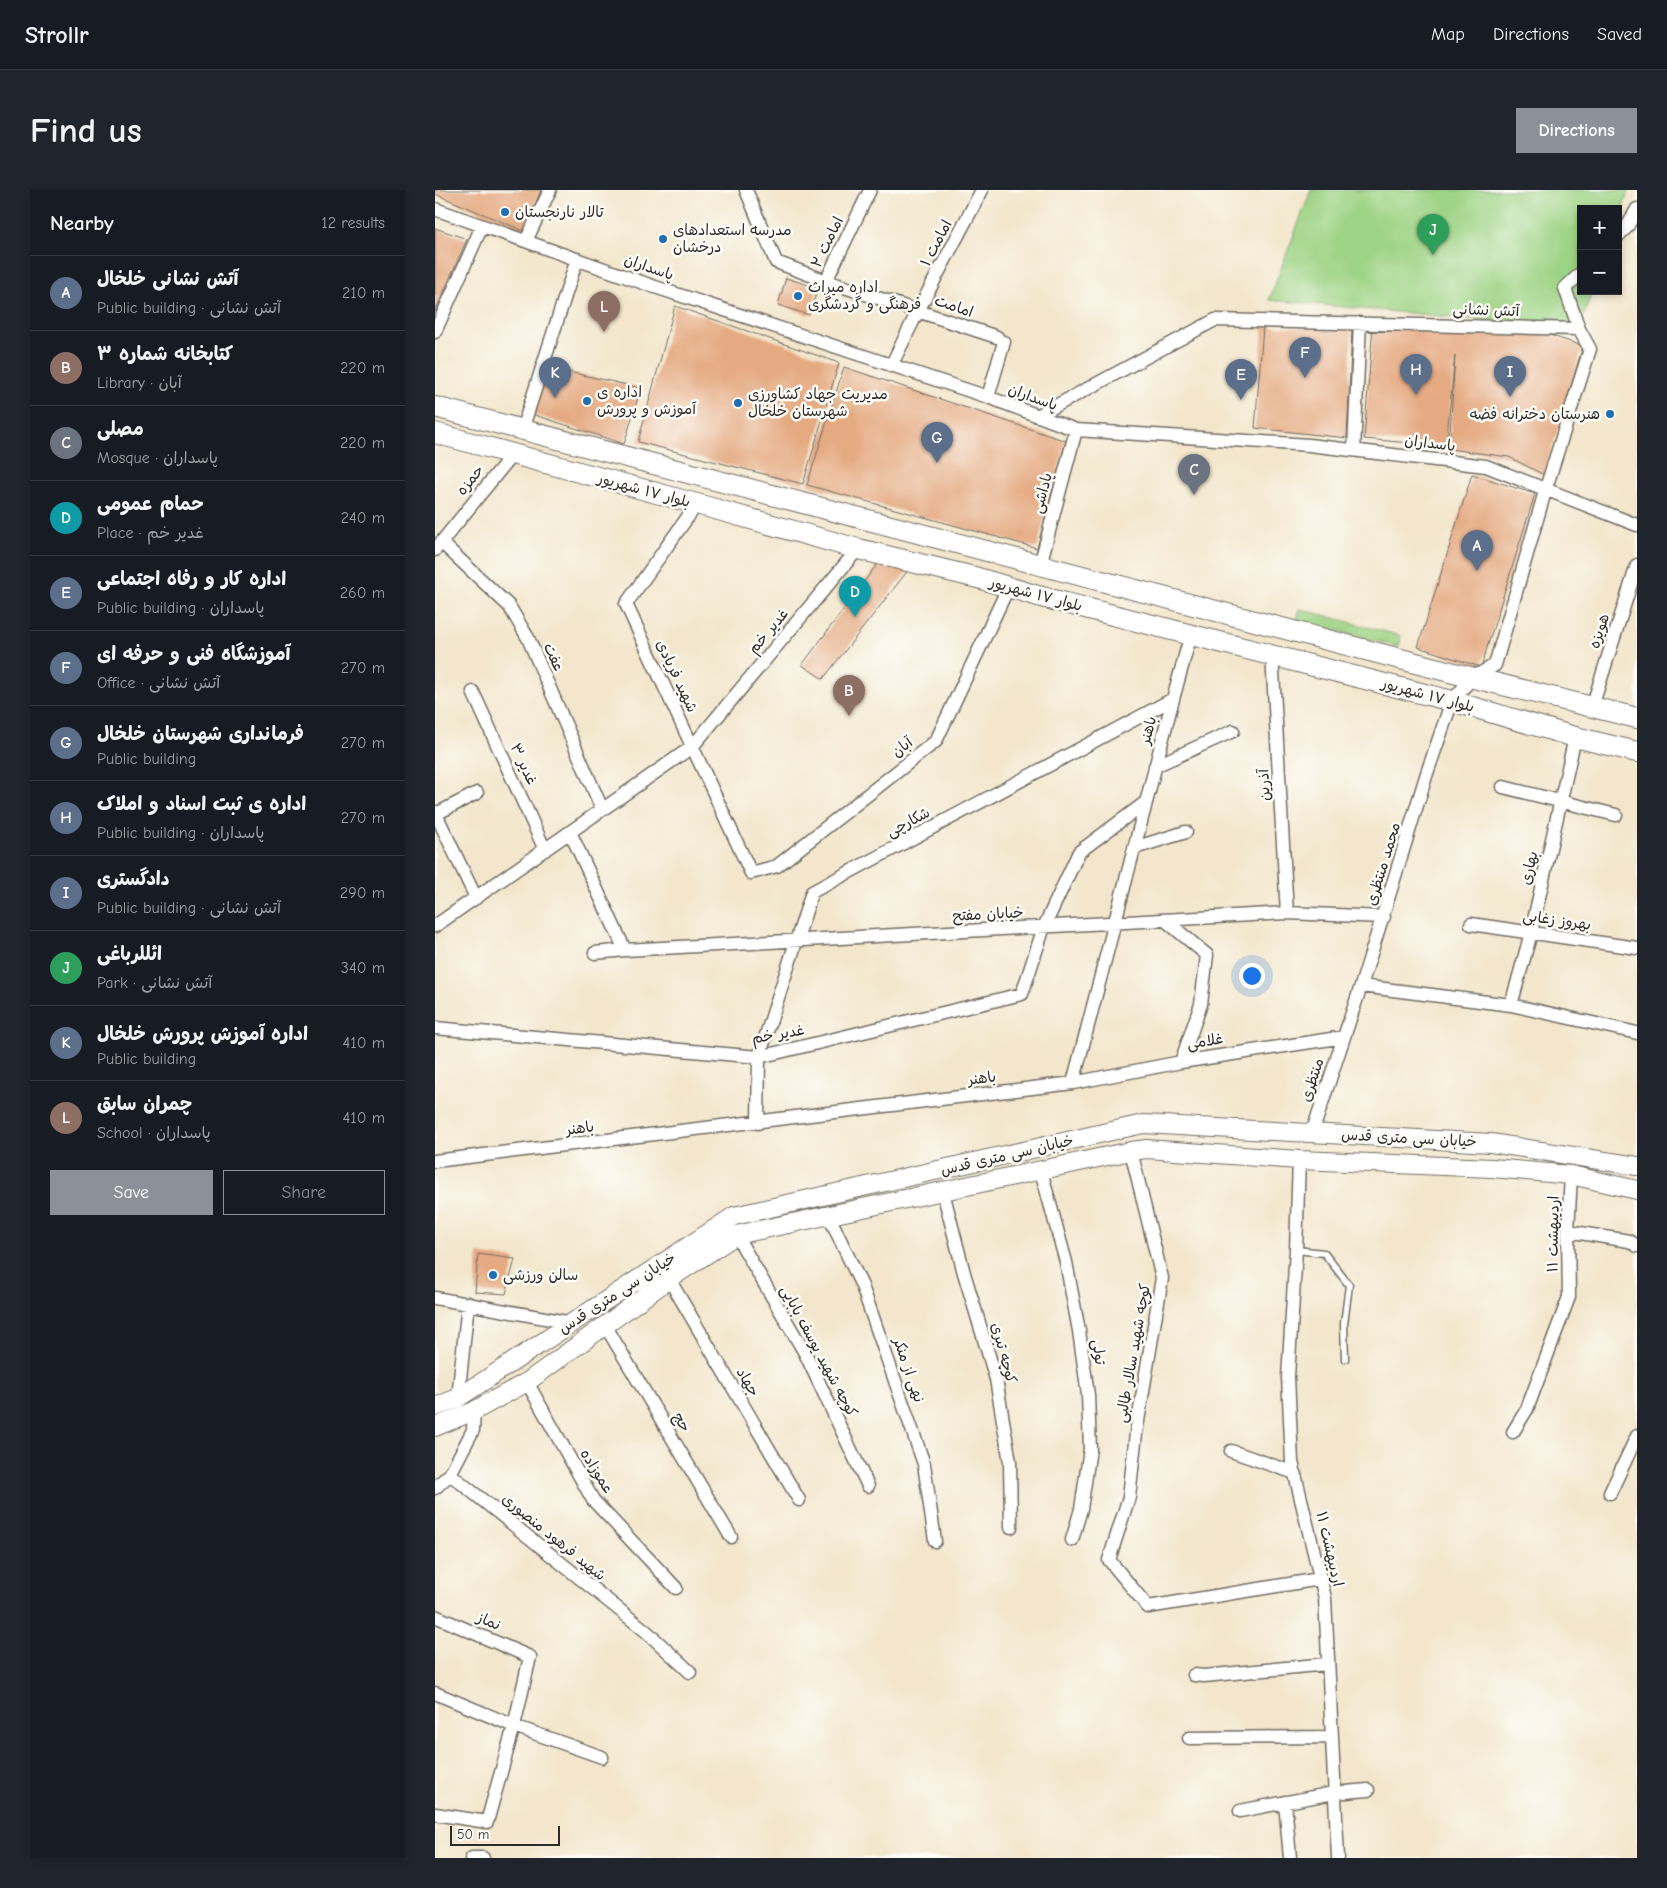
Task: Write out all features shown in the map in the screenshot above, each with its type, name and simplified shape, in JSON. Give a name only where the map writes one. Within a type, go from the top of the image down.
[{"type":"main road","name":"بلوار ١٧ شهریور","points":[[435,407],[1472,678],[1637,718]]},
{"type":"main road","name":"بلوار ١٧ شهریور","points":[[435,433],[857,549],[978,578],[1008,588],[1453,701],[1637,752]]},
{"type":"main road","points":[[1039,596],[1053,592],[1059,586],[1059,578],[1056,573],[1043,565]]},
{"type":"main road","points":[[1241,647],[1202,630],[1197,625],[1197,619],[1203,614],[1255,621]]},
{"type":"main road","points":[[1139,1150],[1143,1124]]},
{"type":"main road","name":"خیابان سی متری قدس","points":[[435,1407],[458,1398],[734,1216],[1143,1124],[1491,1143],[1637,1166]]},
{"type":"main road","points":[[1491,1143],[1507,1154],[1507,1163],[1492,1168]]},
{"type":"main road","name":"خیابان سی متری قدس","points":[[435,1427],[474,1411],[527,1382],[669,1279],[735,1235],[1139,1150],[1299,1160],[1492,1168],[1571,1176],[1637,1190]]},
{"type":"street","points":[[526,242],[550,190]]},
{"type":"street","name":"امامت ۲","points":[[826,281],[870,190]]},
{"type":"street","name":"امامت ۱","points":[[891,366],[982,190]]},
{"type":"street","name":"امامت","points":[[747,191],[776,262],[826,281],[1000,340],[987,398]]},
{"type":"street","points":[[1622,232],[1637,209]]},
{"type":"street","name":"پاسداران","points":[[435,210],[1076,430],[1309,445],[1487,466],[1637,525]]},
{"type":"street","points":[[435,332],[482,226]]},
{"type":"street","points":[[521,430],[577,259]]},
{"type":"street","points":[[1472,678],[1495,665],[1546,488],[1590,349],[1579,329],[1565,288],[1577,277]]},
{"type":"street","name":"آتش نشانی","points":[[1037,416],[1215,320],[1579,329]]},
{"type":"street","points":[[1354,450],[1360,323]]},
{"type":"street","name":"پاداشی","points":[[1043,565],[1076,430]]},
{"type":"street","name":"حمزه","points":[[438,546],[512,455]]},
{"type":"street","name":"شهید فریادی","points":[[697,504],[626,604],[751,873]]},
{"type":"street","name":"عفت","points":[[438,546],[509,606],[528,638],[602,809]]},
{"type":"street","name":"غدیر خم","points":[[435,926],[692,747],[857,549]]},
{"type":"street","name":"هویزه","points":[[1592,707],[1637,565]]},
{"type":"street","name":"آبان","points":[[751,873],[777,866],[936,742],[1008,588]]},
{"type":"street","name":"باهنر","points":[[435,1161],[1073,1083],[1191,634]]},
{"type":"street","name":"آذرین","points":[[1272,655],[1287,913]]},
{"type":"street","name":"محمد منتظری","points":[[1343,1037],[1384,917],[1427,773],[1453,701],[1472,678]]},
{"type":"street","name":"غدیر ۳","points":[[473,692],[545,850]]},
{"type":"street","name":"شکارچی","points":[[758,1123],[759,1057],[812,892],[1173,699]]},
{"type":"street","points":[[1155,766],[1233,731]]},
{"type":"street","name":"بهاری","points":[[1511,1005],[1531,933],[1575,736]]},
{"type":"street","points":[[1503,787],[1616,814]]},
{"type":"street","points":[[476,898],[435,813],[477,793]]},
{"type":"street","points":[[1044,927],[1079,852],[1146,802]]},
{"type":"street","points":[[569,832],[625,950]]},
{"type":"street","points":[[1134,848],[1186,832]]},
{"type":"street","name":"خیابان مفتح","points":[[595,953],[1287,913],[1384,917]]},
{"type":"street","points":[[1165,920],[1207,955],[1201,1004],[1181,1062]]},
{"type":"street","name":"بهروز زغابی","points":[[1471,924],[1637,948]]},
{"type":"street","name":"غدیر خم","points":[[435,1028],[759,1057],[1022,994],[1044,927]]},
{"type":"street","points":[[1361,986],[1511,1005],[1637,1033]]},
{"type":"street","name":"غلامی","points":[[1073,1083],[1181,1062],[1343,1037]]},
{"type":"street","name":"منتظری","points":[[1312,1133],[1343,1037]]},
{"type":"street","name":"کوچه شهید سالار طالبی","points":[[1139,1150],[1161,1278],[1136,1433],[1129,1497],[1109,1560],[1148,1606],[1320,1579]]},
{"type":"street","name":"۱۱ اردیبهشت","points":[[1299,1160],[1296,1250],[1288,1377],[1292,1462],[1325,1598],[1337,1858]]},
{"type":"street","name":"تولی","points":[[1041,1171],[1066,1262],[1079,1331],[1088,1395],[1090,1449],[1081,1509],[1071,1540]]},
{"type":"street","name":"۱۱ اردیبهشت","points":[[1513,1432],[1527,1409],[1569,1297],[1568,1232],[1571,1176]]},
{"type":"street","name":"کوچه تبری","points":[[943,1192],[964,1273],[996,1379],[1010,1462],[1011,1527]]},
{"type":"street","name":"نهی از منکر","points":[[829,1216],[862,1286],[924,1464],[935,1541]]},
{"type":"street","points":[[1568,1232],[1629,1241],[1637,1246]]},
{"type":"street","name":"کوچه شهید یوسف بابایی","points":[[735,1235],[805,1353],[868,1486]]},
{"type":"street","name":"جهاد","points":[[669,1279],[799,1500]]},
{"type":"street","points":[[435,1298],[572,1323]]},
{"type":"street","points":[[458,1398],[468,1303]]},
{"type":"street","name":"حج","points":[[605,1325],[731,1537]]},
{"type":"street","name":"عموزاده","points":[[527,1382],[593,1500],[675,1588]]},
{"type":"street","points":[[435,1488],[450,1474],[473,1430],[474,1411]]},
{"type":"street","points":[[1610,1493],[1637,1436]]},
{"type":"street","points":[[1231,1451],[1295,1473]]},
{"type":"street","name":"شهید فرهود منصوری","points":[[450,1474],[647,1632],[690,1672]]},
{"type":"street","name":"نماز","points":[[435,1616],[531,1657],[514,1726]]},
{"type":"street","points":[[1194,1675],[1204,1676],[1327,1664]]},
{"type":"street","points":[[435,1693],[514,1726],[602,1757]]},
{"type":"street","points":[[435,1814],[487,1822],[514,1726]]},
{"type":"street","points":[[1189,1738],[1331,1737]]},
{"type":"street","points":[[1240,1811],[1334,1793],[1368,1790]]},
{"type":"street","points":[[1285,1802],[1290,1858]]},
{"type":"street","points":[[472,1858],[483,1858]]},
{"type":"lane","points":[[1296,1250],[1324,1253],[1349,1285],[1344,1324],[1345,1359]]},
{"type":"green space","points":[[1311,190],[1629,190],[1622,208],[1622,205],[1577,205],[1577,295],[1591,295],[1579,329],[1269,300]]},
{"type":"green space","points":[[1300,609],[1401,636],[1399,647],[1297,620]]},
{"type":"building","name":"تالار نارنجستان","points":[[435,190],[541,190],[524,231],[435,194]]},
{"type":"building","points":[[435,228],[467,239],[435,312]]},
{"type":"building","name":"اداره میراث فرهنگی و گردشگری","points":[[786,278],[818,288],[809,315],[778,305]]},
{"type":"building","name":"مدیریت جهاد کشاورزی شهرستان خلخال","points":[[675,306],[839,363],[803,484],[638,442]]},
{"type":"building","points":[[1373,326],[1528,328],[1583,346],[1544,475],[1509,457],[1449,449],[1455,355],[1446,446],[1364,439]]},
{"type":"building","points":[[1263,327],[1352,328],[1347,438],[1255,428]]},
{"type":"building","name":"اداره ی آموزش و پرورش","points":[[547,367],[641,388],[624,444],[532,414]]},
{"type":"building","points":[[844,367],[1066,441],[1037,548],[807,485]]},
{"type":"building","points":[[1472,474],[1535,494],[1481,667],[1418,647]]},
{"type":"building","points":[[878,563],[909,569],[823,679],[802,665]]},
{"type":"building","name":"سالن ورزشی","points":[[478,1254],[515,1259],[506,1294],[475,1292]]},
{"type":"place","name":"تالار نارنجستان","points":[[505,212]]},
{"type":"place","name":"مدرسه استعدادهای درخشان","points":[[663,239]]},
{"type":"place","name":"ائللرباغی","points":[[1433,255]]},
{"type":"place","name":"اداره میراث فرهنگی و گردشگری","points":[[798,296]]},
{"type":"place","name":"چمران سابق","points":[[604,332]]},
{"type":"place","name":"آموزشگاه فنی و حرفه ای","points":[[1305,378]]},
{"type":"place","name":"اداره ی ثبت اسناد و املاک","points":[[1416,395]]},
{"type":"place","name":"دادگستری","points":[[1510,397]]},
{"type":"place","name":"اداره آموزش پرورش خلخال","points":[[555,398]]},
{"type":"place","name":"اداره کار و رفاه اجتماعی","points":[[1241,400]]},
{"type":"place","name":"اداره ی آموزش و پرورش","points":[[587,401]]},
{"type":"place","name":"مدیریت جهاد کشاورزی شهرستان خلخال","points":[[738,403]]},
{"type":"place","name":"هنرستان دخترانه فضه","points":[[1610,414]]},
{"type":"place","name":"فرمانداری شهرستان خلخال","points":[[937,463]]},
{"type":"place","name":"مصلی","points":[[1194,495]]},
{"type":"place","name":"آتش نشانی خلخال","points":[[1477,571]]},
{"type":"place","name":"حمام عمومی","points":[[855,617]]},
{"type":"place","name":"کتابخانه شماره ۳","points":[[849,716]]},
{"type":"place","name":"سالن ورزشی","points":[[493,1275]]}]
